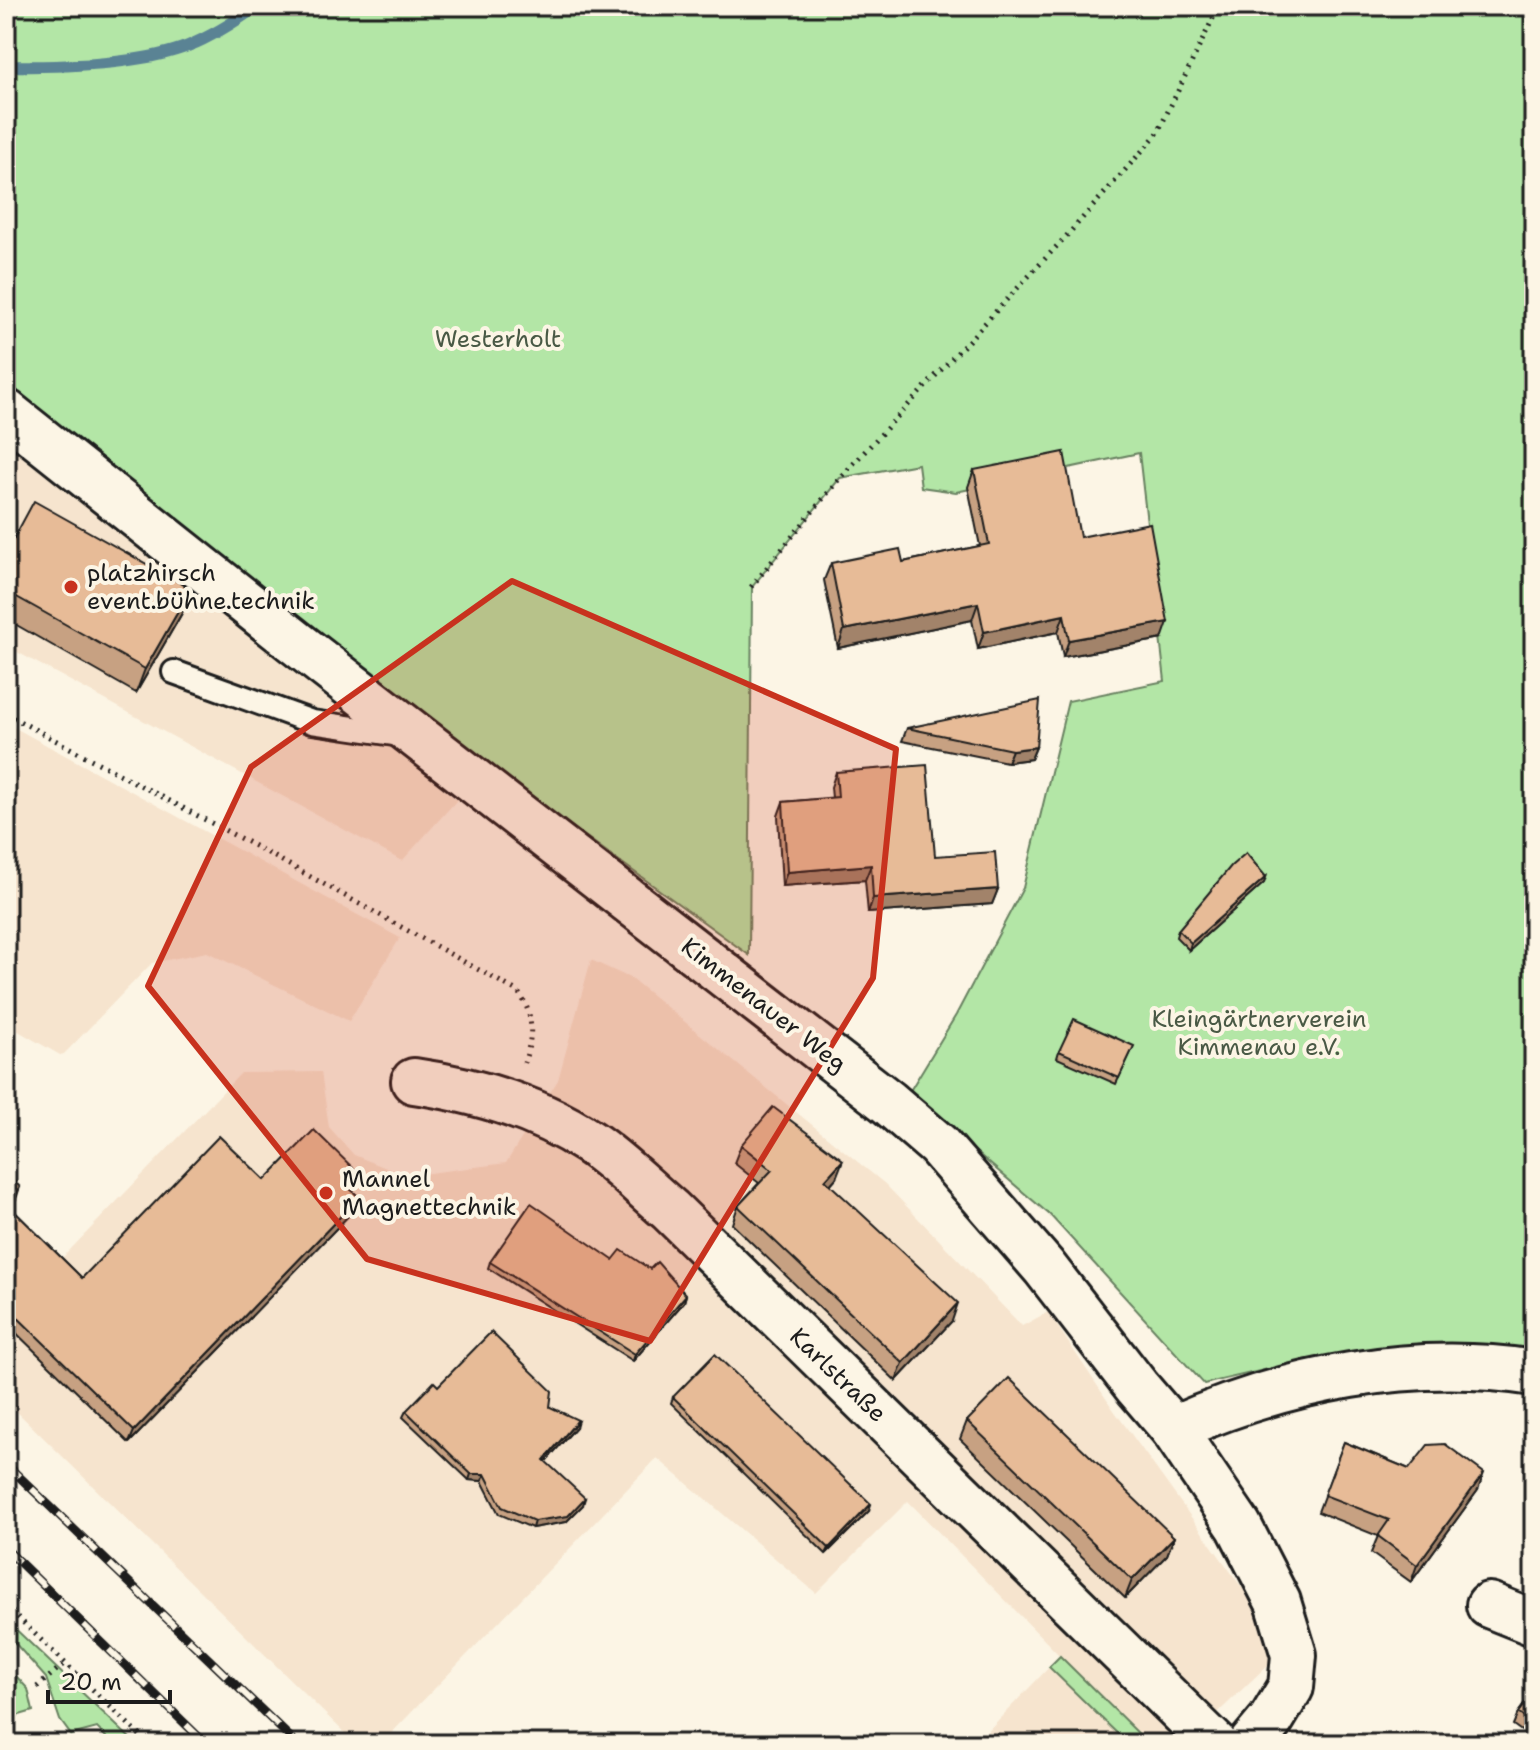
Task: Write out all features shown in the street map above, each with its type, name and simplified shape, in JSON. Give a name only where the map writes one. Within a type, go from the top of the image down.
[{"type":"street","name":"Kimmenauer Weg","points":[[6,412],[888,1102],[938,1145],[1044,1267],[1173,1429]]},
{"type":"street","name":"Karlstraße","points":[[414,1081],[464,1089],[511,1102],[589,1142],[670,1210],[1215,1744]]},
{"type":"street","points":[[1251,1744],[1271,1720],[1291,1687],[1294,1655],[1289,1633],[1278,1602],[1239,1526],[1173,1429],[1250,1399],[1342,1375],[1457,1366],[1534,1373]]},
{"type":"street","points":[[1489,1605],[1534,1623]]},
{"type":"lane","points":[[174,672],[312,722],[418,737]]},
{"type":"path","points":[[751,587],[840,478],[1071,231],[1157,134],[1219,6]]},
{"type":"path","points":[[6,714],[264,851],[517,991],[527,1003],[531,1021],[530,1046],[511,1102]]},
{"type":"path","points":[[6,1606],[149,1744]]},
{"type":"path","points":[[37,1687],[65,1663]]},
{"type":"highlighted area","points":[[512,581],[896,749],[873,978],[650,1341],[367,1259],[148,986],[251,767]]},
{"type":"shaded area","points":[[6,429],[457,800],[402,861],[6,646]]},
{"type":"shaded area","points":[[6,723],[400,938],[349,1021],[207,952],[152,963],[64,1054],[60,1055],[6,1024]]},
{"type":"shaded area","points":[[591,960],[632,979],[885,1184],[1022,1326],[1048,1312],[1113,1409],[1251,1600],[1272,1661],[1185,1744],[975,1744],[1060,1656],[908,1501],[816,1593],[657,1458],[381,1744],[356,1744],[6,1401],[6,1316],[241,1073],[321,1072],[329,1127],[354,1155],[406,1176],[506,1163],[558,1080]]},
{"type":"green space","name":"Westerholt","points":[[6,6],[1534,6],[1534,1354],[1485,1344],[1414,1345],[1308,1360],[1204,1384],[1050,1215],[908,1094],[956,1015],[1023,888],[1068,701],[1165,681],[1139,453],[956,492],[921,487],[918,464],[840,478],[752,587],[749,955],[309,636],[6,398]]},
{"type":"green space","points":[[6,1620],[136,1744],[113,1744],[97,1728],[71,1735],[60,1720],[46,1678],[6,1633]]},
{"type":"green space","points":[[1060,1656],[1149,1744],[1128,1744],[1049,1667]]},
{"type":"green space","points":[[16,1676],[28,1689],[33,1711],[6,1719],[6,1699]]},
{"type":"building","points":[[1064,452],[1080,537],[1150,523],[1168,622],[1069,640],[1064,615],[984,632],[978,603],[844,630],[831,563],[900,549],[903,562],[989,544],[974,470]]},
{"type":"building","name":"platzhirsch event.bühne.technik","points":[[34,501],[191,589],[145,669],[6,591],[6,553]]},
{"type":"building","points":[[1040,700],[1036,747],[1012,750],[907,728]]},
{"type":"building","points":[[927,765],[935,856],[995,852],[998,889],[873,898],[871,865],[787,872],[783,802],[838,797],[836,772]]},
{"type":"building","points":[[1246,853],[1266,877],[1191,943],[1178,930],[1231,866]]},
{"type":"building","points":[[1074,1019],[1134,1046],[1119,1078],[1059,1051]]},
{"type":"building","points":[[773,1107],[843,1160],[825,1180],[958,1303],[903,1363],[738,1206],[772,1170],[741,1145]]},
{"type":"building","points":[[314,1130],[356,1171],[346,1185],[359,1197],[134,1431],[6,1306],[6,1203],[82,1278],[219,1136],[265,1180]]},
{"type":"building","points":[[6,1173],[20,1187],[6,1202]]},
{"type":"building","points":[[531,1203],[613,1260],[621,1250],[650,1269],[657,1262],[686,1295],[635,1354],[490,1262]]},
{"type":"building","points":[[491,1332],[552,1391],[550,1407],[578,1420],[544,1460],[585,1498],[568,1516],[534,1521],[502,1507],[485,1474],[471,1474],[406,1411],[434,1382],[438,1386]]},
{"type":"building","points":[[715,1354],[871,1504],[829,1548],[673,1397]]},
{"type":"building","points":[[1009,1378],[1174,1537],[1132,1580],[967,1421]]},
{"type":"building","points":[[1344,1442],[1409,1469],[1428,1445],[1445,1444],[1484,1473],[1417,1565],[1378,1536],[1389,1520],[1324,1495]]},
{"type":"building","points":[[1534,1691],[1534,1725],[1518,1713]]},
{"type":"waterway","points":[[6,66],[98,64],[168,52],[206,38],[257,6]]},
{"type":"railway","points":[[6,1464],[297,1744]]},
{"type":"railway","points":[[6,1549],[206,1744]]},
{"type":"place","name":"platzhirsch event.bühne.technik","points":[[71,587]]},
{"type":"place","name":"Mannel Magnettechnik","points":[[326,1193]]},
{"type":"park label","name":"Kleingärtnerverein Kimmenau e.V.","points":[[1259,1033]]}]
